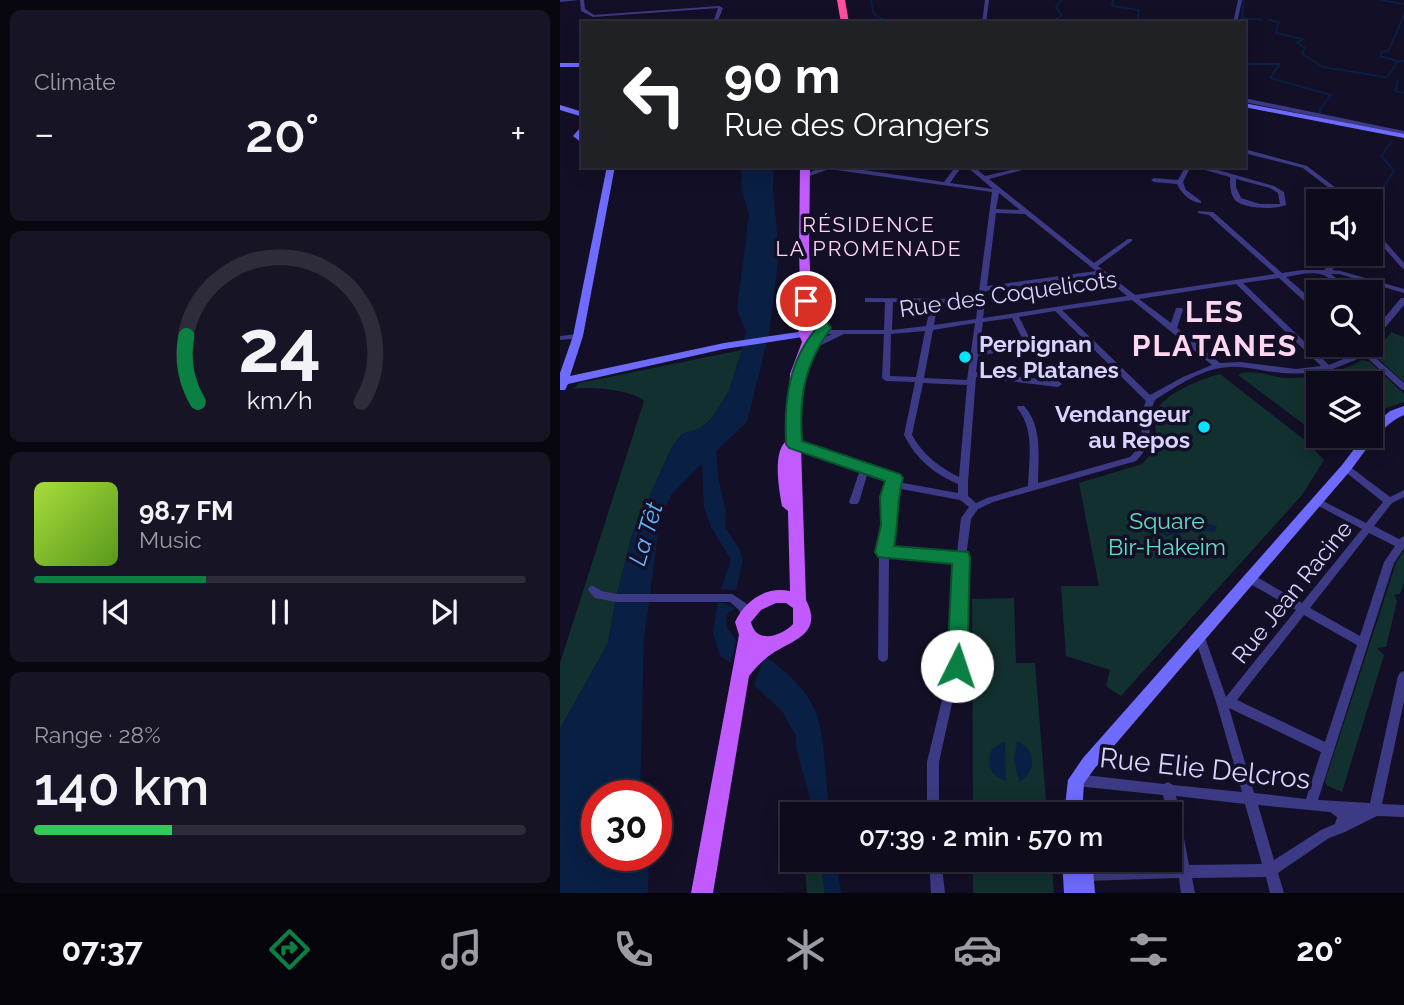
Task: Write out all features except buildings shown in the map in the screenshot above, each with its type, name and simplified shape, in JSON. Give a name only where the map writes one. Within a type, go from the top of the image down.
[{"type":"highway","points":[[834,0],[837,21]]},
{"type":"highway","points":[[841,0],[845,21]]},
{"type":"highway","points":[[848,0],[853,21]]},
{"type":"main road","points":[[560,66],[581,66]]},
{"type":"main road","points":[[1246,105],[1404,136]]},
{"type":"main road","points":[[560,107],[581,115]]},
{"type":"main road","points":[[562,382],[578,336],[611,168]]},
{"type":"main road","points":[[795,550],[784,473],[793,428],[798,363],[808,342],[809,330],[804,170]]},
{"type":"main road","points":[[562,382],[655,359],[809,330]]},
{"type":"main road","points":[[1383,422],[1391,415],[1404,410]]},
{"type":"main road","points":[[1383,429],[1404,416]]},
{"type":"main road","points":[[741,673],[751,659],[798,631],[803,616],[798,603],[795,570],[797,520],[793,428]]},
{"type":"main road","points":[[1075,802],[1076,780],[1362,448]]},
{"type":"main road","points":[[702,893],[747,635],[743,622],[746,614],[758,601],[776,596],[789,583],[795,570]]},
{"type":"main road","points":[[776,596],[798,603]]},
{"type":"main road","points":[[747,635],[763,644],[773,644]]},
{"type":"main road","points":[[1072,872],[1073,893]]},
{"type":"main road","points":[[1084,872],[1086,893]]},
{"type":"street","points":[[560,1],[579,0],[583,10],[593,16],[719,7],[721,8],[716,21]]},
{"type":"street","points":[[984,21],[987,0]]},
{"type":"street","points":[[1236,21],[1240,0]]},
{"type":"street","points":[[1246,105],[1404,136]]},
{"type":"street","points":[[1246,152],[1298,165],[1316,174],[1335,189]]},
{"type":"street","points":[[833,168],[995,189]]},
{"type":"street","points":[[946,184],[957,168]]},
{"type":"street","points":[[972,168],[1173,328],[1215,367]]},
{"type":"street","points":[[985,178],[1021,168]]},
{"type":"street","points":[[1189,168],[1180,182],[1183,191],[1199,202]]},
{"type":"street","points":[[1201,168],[1277,189],[1281,192],[1283,205],[1260,205],[1238,199],[1233,187],[1233,177]]},
{"type":"street","points":[[1154,180],[1180,182]]},
{"type":"street","points":[[963,497],[972,379],[995,189]]},
{"type":"street","points":[[992,211],[1027,212]]},
{"type":"street","points":[[1200,212],[1211,213],[1306,298]]},
{"type":"street","points":[[1094,266],[1130,240]]},
{"type":"street","points":[[1383,247],[1404,267]]},
{"type":"street","points":[[1330,266],[1325,271],[1336,280]]},
{"type":"street","name":"Rue des Coquelicots","points":[[809,330],[889,332],[1280,275],[1325,271],[1404,291]]},
{"type":"street","points":[[984,289],[1102,272]]},
{"type":"street","points":[[1238,282],[1329,369]]},
{"type":"street","points":[[868,300],[983,301]]},
{"type":"street","points":[[888,300],[886,378],[1058,384]]},
{"type":"street","points":[[1383,325],[1404,300]]},
{"type":"street","points":[[935,302],[908,435],[917,454],[950,477],[963,482]]},
{"type":"street","points":[[1056,308],[1150,400]]},
{"type":"street","points":[[1173,328],[1179,310]]},
{"type":"street","points":[[1015,315],[1028,346]]},
{"type":"street","name":"Rue des Coquelicots","points":[[809,330],[889,332]]},
{"type":"street","name":"Rue des Coquelicots","points":[[798,380],[814,346],[847,331]]},
{"type":"street","points":[[560,338],[578,336]]},
{"type":"street","points":[[976,354],[1038,342]]},
{"type":"street","points":[[933,802],[933,762],[958,654],[961,557],[966,518],[975,507],[1128,461],[1143,452],[1146,443],[1146,408],[1150,400],[1165,390],[1215,367],[1287,372],[1329,369],[1351,357]]},
{"type":"street","points":[[1374,357],[1404,387]]},
{"type":"street","points":[[1021,408],[1026,411],[1033,426],[1033,488]]},
{"type":"street","points":[[794,444],[895,478],[889,497],[890,525],[884,552],[883,657]]},
{"type":"street","points":[[854,502],[865,468]]},
{"type":"street","points":[[1346,468],[1389,501],[1404,493]]},
{"type":"street","points":[[893,484],[963,497],[975,507]]},
{"type":"street","points":[[1310,805],[1389,562],[1402,542],[1316,501]]},
{"type":"street","name":"Rue Jean Racine","points":[[1226,703],[1305,610],[1389,501]]},
{"type":"street","points":[[884,552],[961,557]]},
{"type":"street","points":[[1249,578],[1362,643]]},
{"type":"street","points":[[593,590],[599,595],[616,598],[732,598],[743,607],[746,614]]},
{"type":"street","points":[[1199,635],[1226,703],[1248,796],[1277,893]]},
{"type":"street","points":[[1184,872],[1270,870],[1342,821],[1374,811],[1404,676]]},
{"type":"street","points":[[1226,703],[1327,749]]},
{"type":"street","name":"Rue Elie Delcros","points":[[1076,780],[1248,796],[1310,805],[1404,811]]},
{"type":"street","points":[[1168,788],[1188,893]]},
{"type":"street","name":"Rue Elie Delcros","points":[[1329,805],[1342,821]]},
{"type":"street","points":[[936,872],[938,893]]},
{"type":"green space","points":[[1391,332],[1404,337],[1404,382],[1376,357],[1383,357],[1383,343]]},
{"type":"green space","points":[[742,350],[729,391],[712,418],[699,429],[682,434],[672,447],[632,535],[608,643],[560,729],[560,663],[644,401],[631,394],[610,390],[573,389],[579,383]]},
{"type":"green space","points":[[1362,360],[1370,362],[1380,371],[1338,371]]},
{"type":"green space","points":[[1249,372],[1287,378],[1306,377],[1306,426],[1238,375]]},
{"type":"green space","name":"Square Bir-Hakeim","points":[[1220,374],[1306,441],[1306,448],[1313,448],[1324,460],[1302,495],[1121,696],[1106,686],[1110,670],[1066,656],[1061,586],[1099,586],[1079,483],[1142,464],[1156,448],[1155,418],[1159,407],[1173,394]]},
{"type":"green space","points":[[1383,374],[1404,394],[1404,402],[1383,409]]},
{"type":"green space","points":[[1404,550],[1404,582],[1400,594],[1394,595],[1397,601],[1386,647],[1377,648],[1384,655],[1342,792],[1326,785],[1325,781],[1396,563]]},
{"type":"green space","points":[[1014,598],[1016,663],[1035,663],[1046,802],[973,802],[972,599]]},
{"type":"green space","points":[[805,872],[822,872],[825,893],[807,893]]},
{"type":"green space","points":[[973,872],[1052,872],[1054,893],[973,893]]},
{"type":"water","name":"La Têt","points":[[742,168],[774,168],[773,189],[779,255],[769,334],[747,422],[716,451],[718,477],[726,512],[725,527],[740,550],[743,560],[736,590],[721,589],[731,560],[711,527],[704,507],[702,463],[671,495],[660,519],[644,639],[640,780],[581,780],[581,871],[649,871],[648,893],[560,893],[560,729],[608,643],[632,535],[672,447],[682,434],[699,429],[712,418],[729,391],[746,331],[737,310],[749,215],[741,188]]},
{"type":"water","points":[[1140,510],[1155,512],[1165,521],[1174,517],[1217,526],[1215,532],[1194,530],[1167,536],[1139,524],[1134,515]]},
{"type":"water","points":[[718,601],[735,608],[727,614],[726,626],[736,640],[731,663],[720,656],[713,633]]},
{"type":"water","points":[[765,656],[796,683],[811,702],[820,725],[829,802],[811,802],[796,747],[796,736],[782,711],[754,685]]},
{"type":"water","points":[[1005,741],[1006,781],[993,773],[989,760],[992,749]]},
{"type":"water","points":[[1017,741],[1028,750],[1032,761],[1029,772],[1019,782],[1014,760]]},
{"type":"water","points":[[822,872],[838,872],[841,893],[825,893]]},
{"type":"waterway","points":[[871,0],[874,14],[885,21]]},
{"type":"waterway","points":[[1057,21],[1062,15],[1056,7],[1061,0]]},
{"type":"waterway","points":[[1113,0],[1112,6],[1139,10],[1137,21]]},
{"type":"waterway","points":[[1244,0],[1242,18],[1262,20]]},
{"type":"waterway","points":[[1381,0],[1404,4]]},
{"type":"waterway","points":[[1398,61],[1380,56],[1382,52],[1389,50],[1404,15]]},
{"type":"waterway","points":[[1269,20],[1279,22],[1276,33],[1303,39],[1297,43],[1305,48],[1302,54],[1323,67],[1385,77]]},
{"type":"waterway","points":[[1387,77],[1398,61]]},
{"type":"waterway","points":[[1398,61],[1404,61]]},
{"type":"waterway","points":[[1246,64],[1280,64],[1270,78],[1331,95],[1320,109],[1320,114]]},
{"type":"waterway","points":[[1398,81],[1395,91],[1404,93]]},
{"type":"waterway","points":[[1382,189],[1394,170],[1381,156],[1392,141]]},
{"type":"place","name":"Perpignan Les Platanes","points":[[965,357]]},
{"type":"place","name":"Vendangeur au Repos","points":[[1204,427]]},
{"type":"district","name":"RÉSIDENCE LA PROMENADE","points":[[869,237]]},
{"type":"district","name":"LES PLATANES","points":[[1215,329]]},
{"type":"route","points":[[806,301],[806,290],[817,324],[824,328],[812,342],[802,363],[796,386],[794,444],[895,478],[889,497],[890,525],[884,552],[961,557],[957,666]]}]
